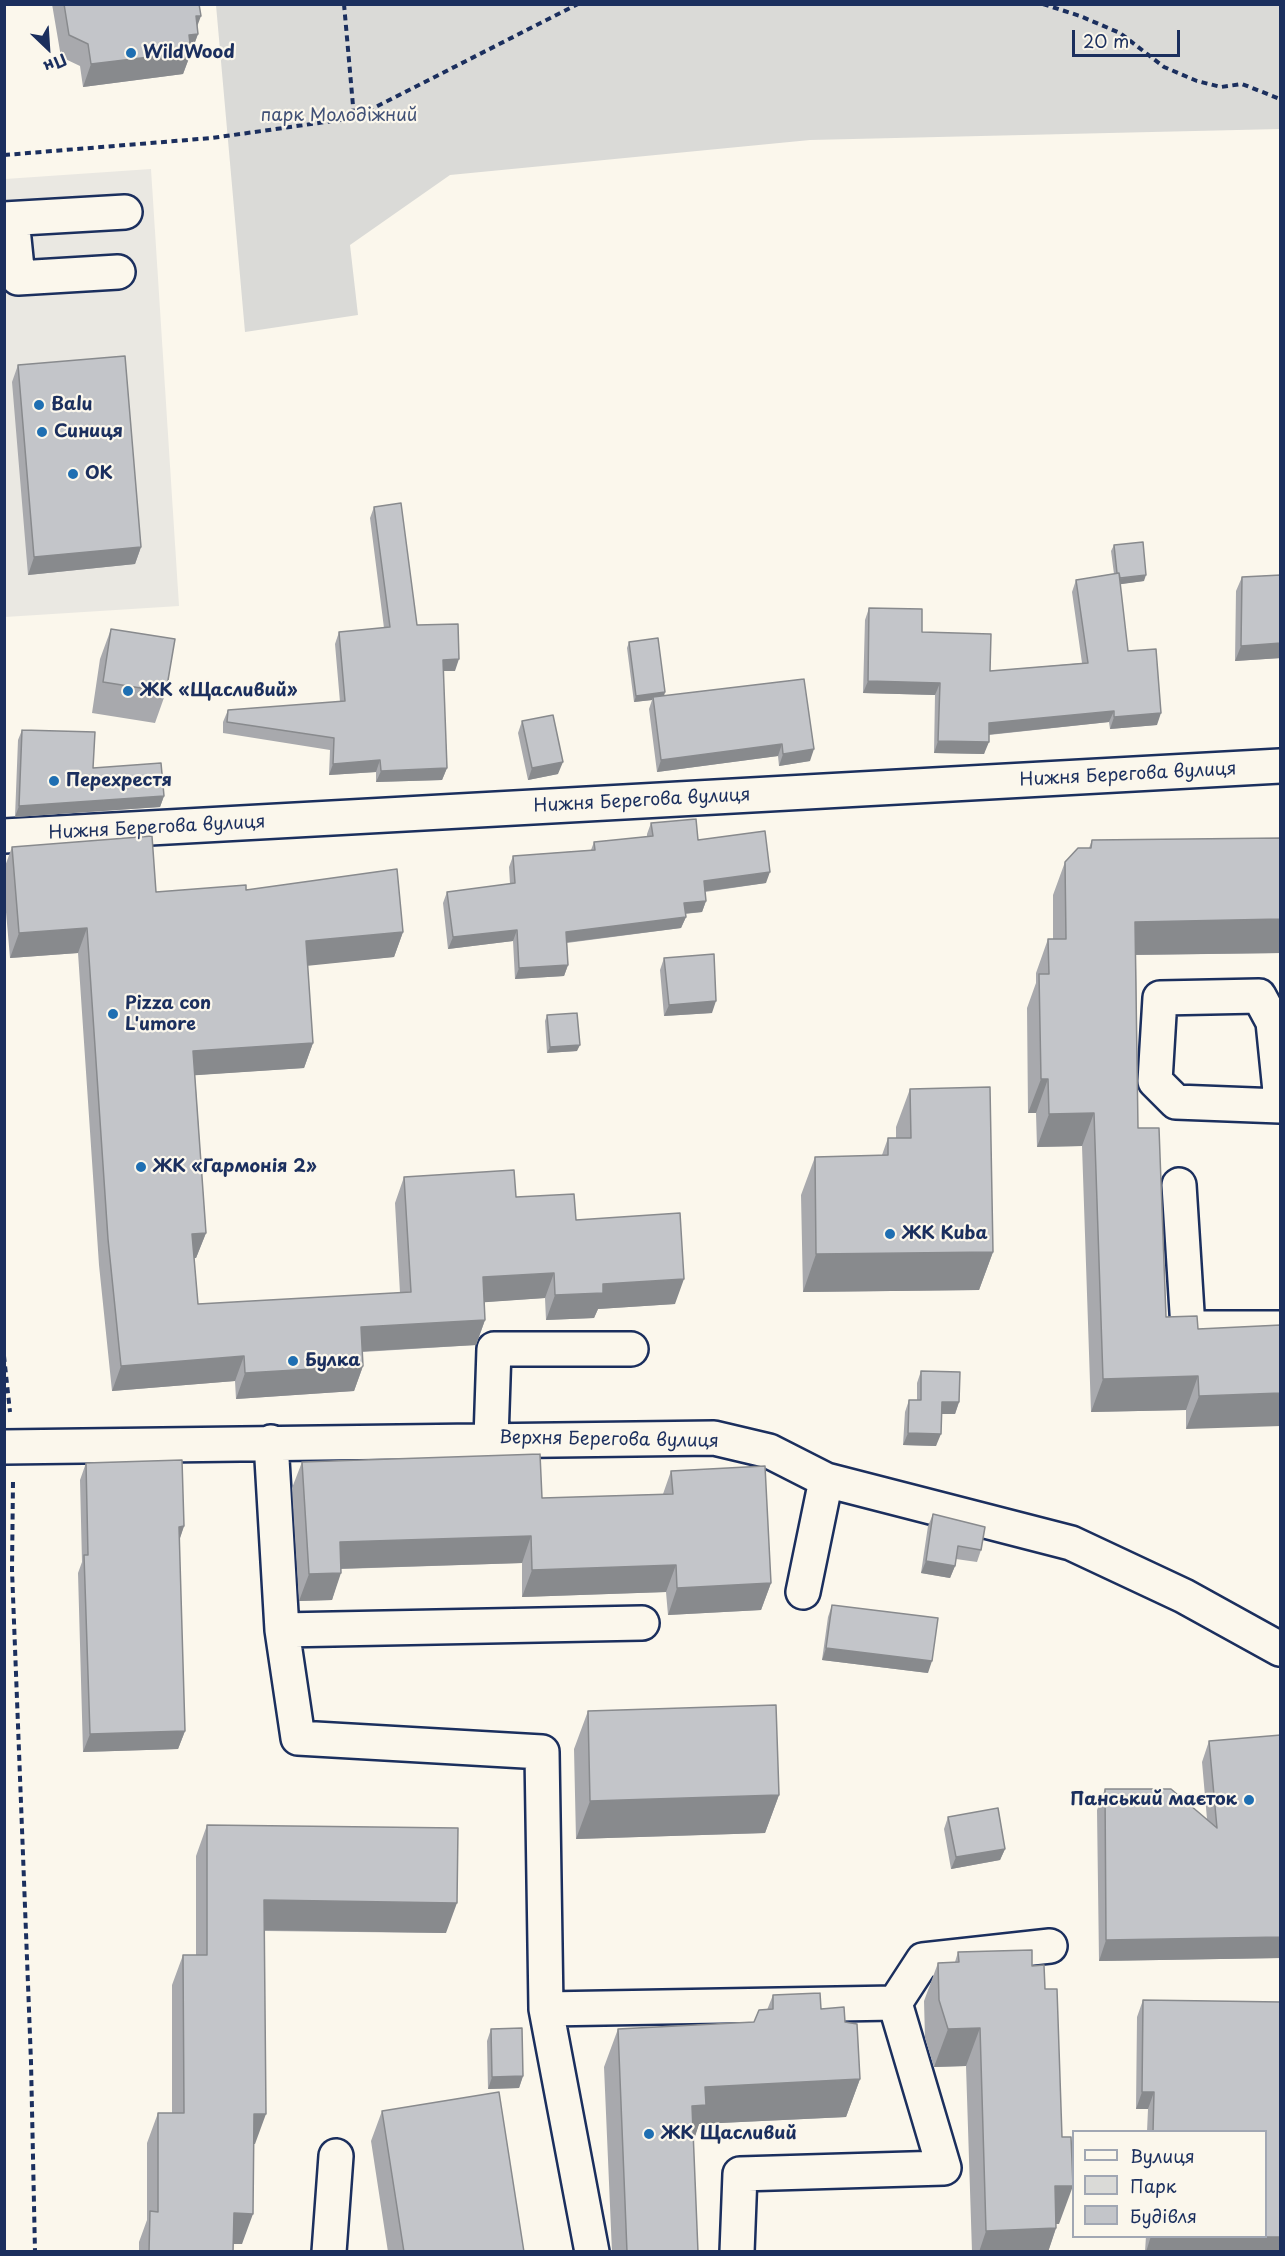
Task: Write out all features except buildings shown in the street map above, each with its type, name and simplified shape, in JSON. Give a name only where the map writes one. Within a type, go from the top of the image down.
[{"type":"street","points":[[118,272],[18,278],[8,219],[125,212]]},
{"type":"street","name":"Нижня Берегова вулиця","points":[[4,836],[1281,766]]},
{"type":"street","points":[[1281,1091],[1273,1022],[1259,996],[1160,998],[1155,1081],[1176,1102],[1281,1106]]},
{"type":"street","points":[[1179,1185],[1188,1328],[1281,1329]]},
{"type":"street","points":[[491,1439],[494,1349],[631,1349]]},
{"type":"street","name":"Верхня Берегова вулиця","points":[[9,1447],[491,1439],[714,1438],[769,1451],[826,1480],[1071,1543],[1184,1596],[1281,1649]]},
{"type":"street","points":[[271,1442],[282,1630],[298,1738],[542,1752],[546,2009],[592,2252]]},
{"type":"street","points":[[803,1592],[826,1480]]},
{"type":"street","points":[[282,1630],[642,1623]]},
{"type":"street","points":[[737,2252],[740,2174],[944,2168],[895,2003],[923,1960],[1050,1946]]},
{"type":"street","points":[[546,2009],[895,2003]]},
{"type":"street","points":[[329,2252],[336,2156]]},
{"type":"path","points":[[344,4],[354,118]]},
{"type":"path","points":[[4,155],[212,138],[354,118],[578,4]]},
{"type":"path","points":[[1043,4],[1080,16],[1120,33],[1164,67],[1197,81],[1221,87],[1242,84],[1281,99]]},
{"type":"path","points":[[4,1356],[31,2062],[34,2252]]},
{"type":"shaded area","points":[[151,169],[179,606],[5,617],[5,179]]},
{"type":"green space","name":"парк Молодіжний","points":[[216,5],[1280,5],[1280,129],[810,140],[450,175],[350,245],[358,315],[245,332]]},
{"type":"place","name":"WildWood","points":[[131,53]]},
{"type":"place","name":"Balu","points":[[39,405]]},
{"type":"place","name":"Синиця","points":[[42,432]]},
{"type":"place","name":"OK","points":[[73,474]]},
{"type":"place","name":"ЖК «Щасливий»","points":[[128,691]]},
{"type":"place","name":"Перехрестя","points":[[54,781]]},
{"type":"place","name":"Pizza con L'umore","points":[[113,1014]]},
{"type":"place","name":"ЖК «Гармонія 2»","points":[[141,1167]]},
{"type":"place","name":"ЖК Kuba","points":[[890,1234]]},
{"type":"place","name":"Булка","points":[[293,1361]]},
{"type":"place","name":"Панський маєток","points":[[1249,1800]]},
{"type":"place","name":"ЖК Щасливий","points":[[649,2134]]}]
